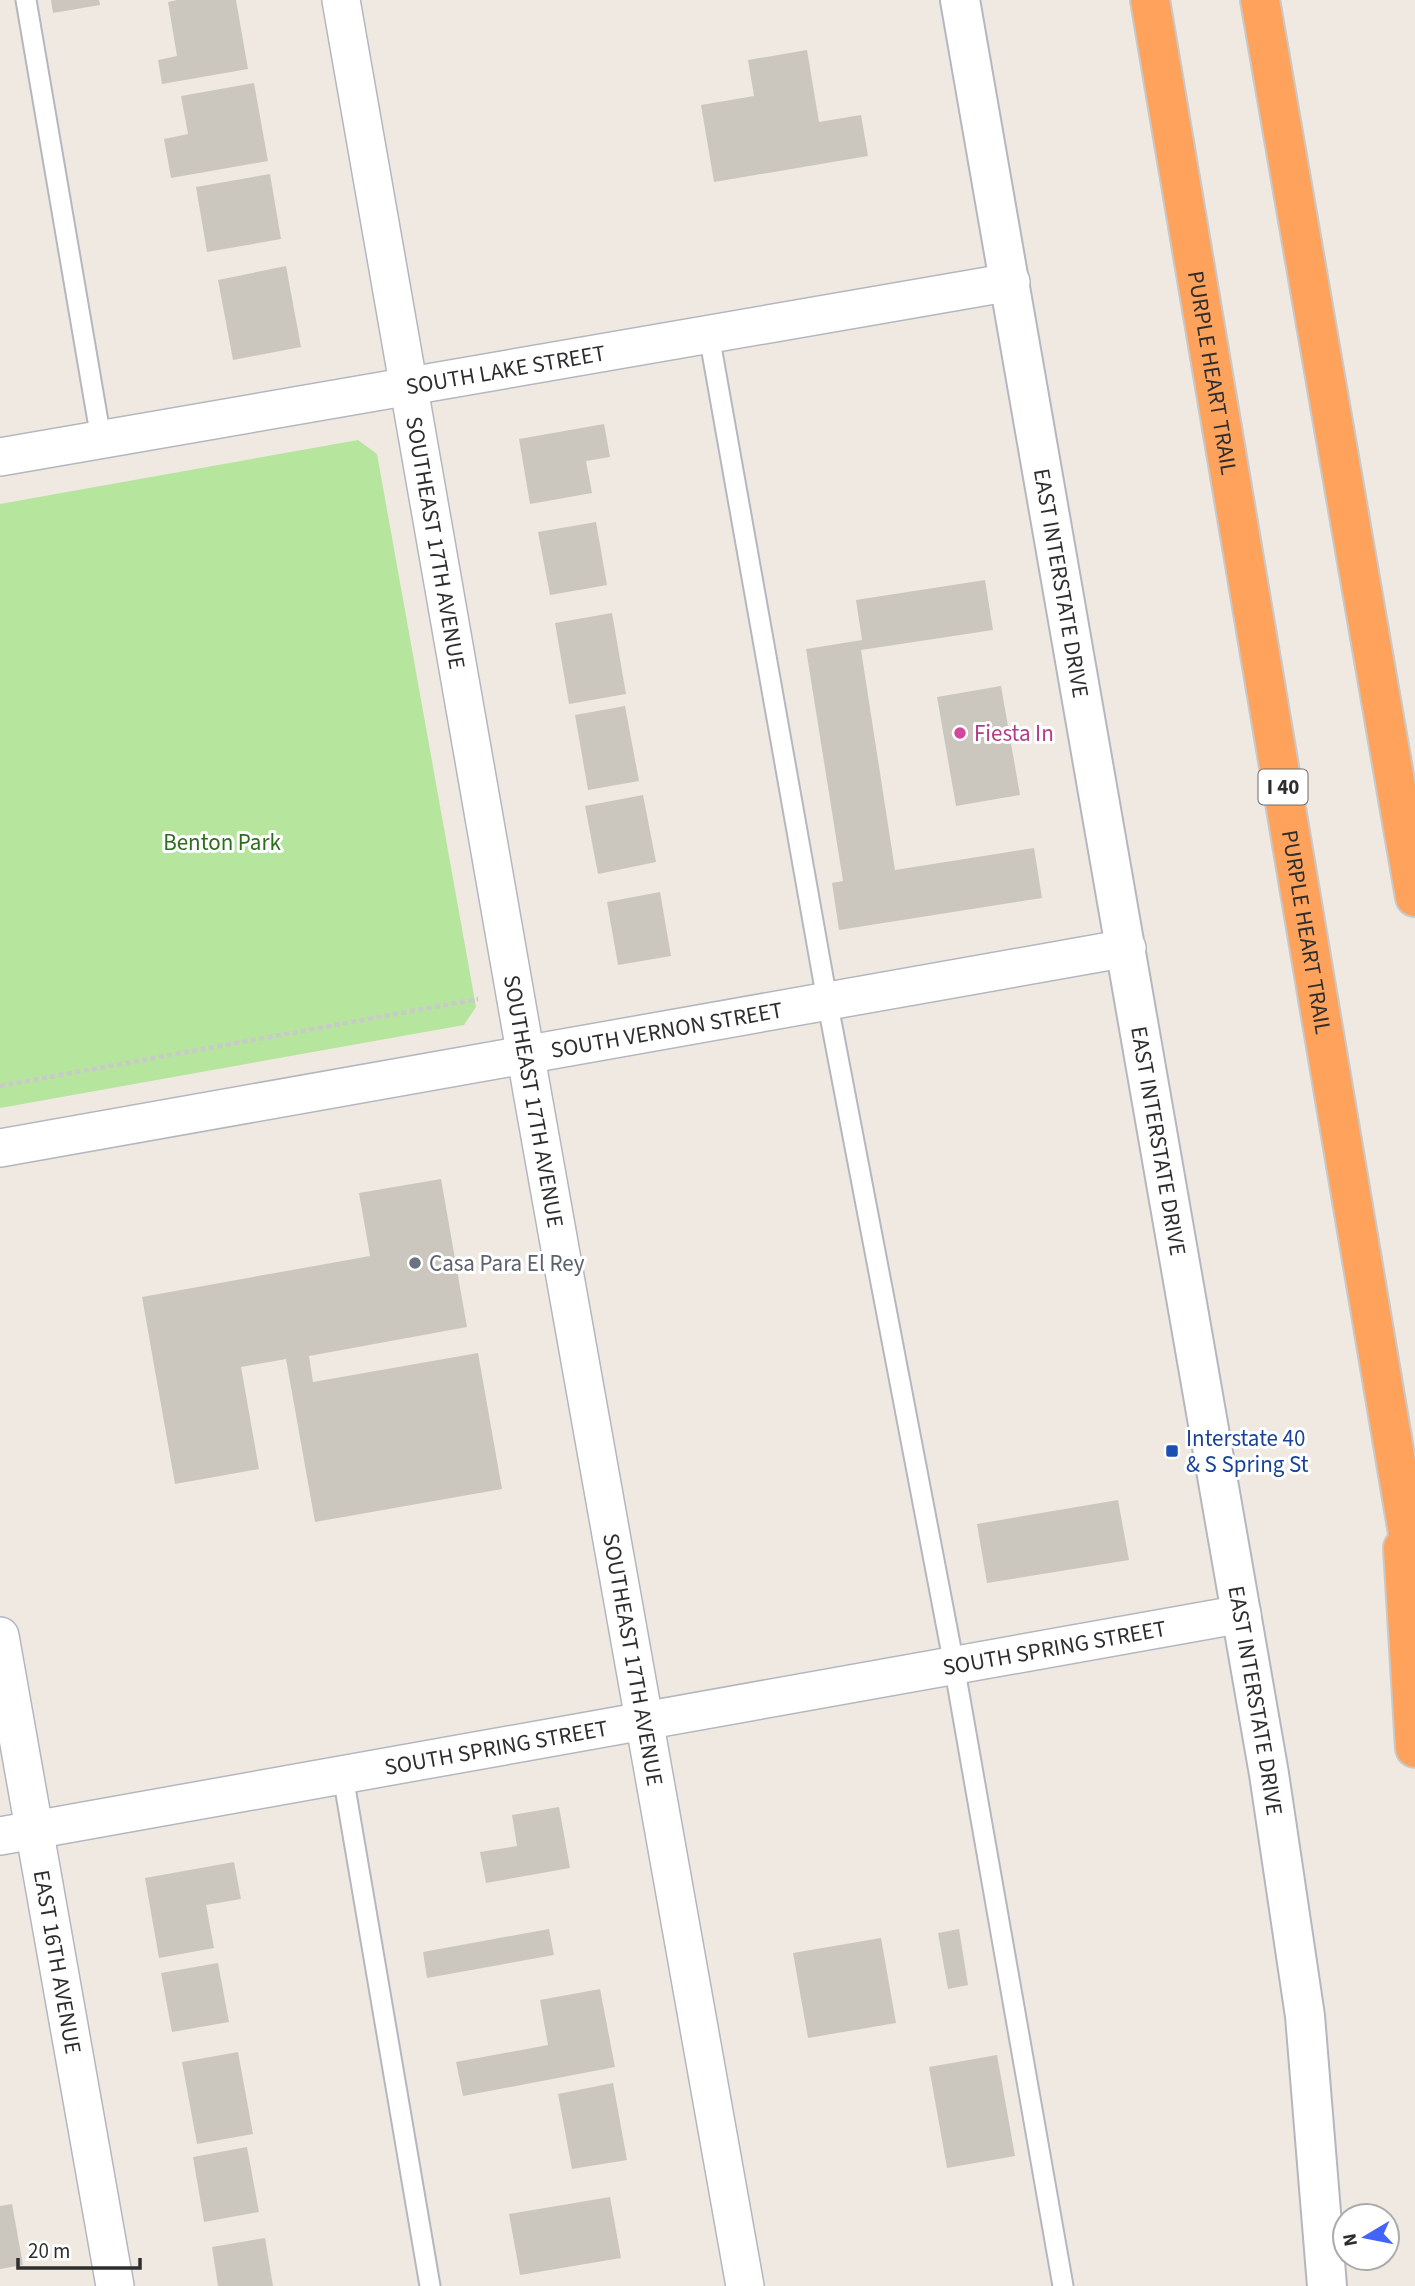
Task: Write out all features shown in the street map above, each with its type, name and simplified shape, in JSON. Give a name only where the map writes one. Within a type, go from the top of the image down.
[{"type":"highway","name":"PURPLE HEART TRAIL","points":[[1150,0],[1415,1575]]},
{"type":"highway","points":[[1259,0],[1415,897]]},
{"type":"highway","points":[[1398,1473],[1415,1748]]},
{"type":"main road","name":"EAST INTERSTATE DRIVE","points":[[960,0],[1269,1774],[1305,2016],[1327,2286]]},
{"type":"street","name":"SOUTHEAST 17TH AVENUE","points":[[341,0],[525,1054],[745,2286]]},
{"type":"street","name":"SOUTH LAKE STREET","points":[[0,457],[1011,282]]},
{"type":"street","name":"SOUTH VERNON STREET","points":[[0,1148],[1127,948]]},
{"type":"street","name":"SOUTH SPRING STREET","points":[[17,1833],[1242,1614]]},
{"type":"street","name":"EAST 16TH AVENUE","points":[[0,1636],[17,1833],[115,2286]]},
{"type":"lane","points":[[26,0],[101,439]]},
{"type":"lane","points":[[709,335],[827,1000],[954,1665],[1063,2286]]},
{"type":"lane","points":[[343,1776],[430,2286]]},
{"type":"path","points":[[0,1086],[482,998]]},
{"type":"green space","name":"Benton Park","points":[[358,440],[377,454],[476,1007],[464,1025],[0,1108],[0,504]]},
{"type":"building","points":[[51,0],[99,0],[100,5],[53,13]]},
{"type":"building","points":[[236,0],[248,69],[162,84],[158,60],[177,56],[168,2]]},
{"type":"building","points":[[807,50],[819,122],[861,115],[868,156],[714,182],[701,105],[754,96],[748,60]]},
{"type":"building","points":[[254,83],[268,161],[171,178],[164,139],[188,134],[181,96]]},
{"type":"building","points":[[270,174],[281,239],[207,252],[196,187]]},
{"type":"building","points":[[286,266],[301,347],[233,360],[218,280]]},
{"type":"building","points":[[604,424],[610,457],[586,461],[592,493],[530,504],[519,439]]},
{"type":"building","points":[[596,522],[607,585],[550,595],[538,532]]},
{"type":"building","points":[[985,580],[993,630],[861,650],[895,870],[1034,848],[1042,898],[839,930],[832,883],[843,881],[806,649],[862,640],[856,600]]},
{"type":"building","points":[[612,613],[626,694],[569,704],[555,623]]},
{"type":"building","points":[[1001,686],[1020,795],[956,806],[937,697]]},
{"type":"building","points":[[625,706],[639,781],[588,790],[575,715]]},
{"type":"building","points":[[643,795],[656,862],[598,874],[585,806]]},
{"type":"building","points":[[660,892],[671,956],[618,965],[607,902]]},
{"type":"building","points":[[441,1179],[467,1327],[309,1356],[313,1382],[478,1353],[502,1489],[315,1522],[286,1359],[241,1367],[259,1469],[175,1484],[142,1297],[370,1256],[359,1193]]},
{"type":"building","points":[[1118,1500],[1129,1560],[987,1583],[977,1524]]},
{"type":"building","points":[[559,1807],[570,1868],[486,1883],[480,1852],[517,1846],[512,1815]]},
{"type":"building","points":[[234,1862],[241,1899],[206,1905],[214,1948],[159,1958],[145,1878]]},
{"type":"building","points":[[549,1929],[554,1955],[427,1978],[423,1952]]},
{"type":"building","points":[[959,1929],[968,1985],[948,1989],[938,1933]]},
{"type":"building","points":[[881,1938],[896,2023],[808,2038],[793,1953]]},
{"type":"building","points":[[218,1963],[229,2022],[172,2032],[161,1973]]},
{"type":"building","points":[[600,1989],[615,2067],[463,2096],[456,2062],[548,2045],[540,2000]]},
{"type":"building","points":[[238,2052],[253,2134],[197,2144],[182,2062]]},
{"type":"building","points":[[997,2055],[1015,2156],[947,2168],[929,2067]]},
{"type":"building","points":[[613,2083],[627,2160],[572,2169],[558,2094]]},
{"type":"building","points":[[247,2147],[259,2212],[204,2222],[193,2157]]},
{"type":"building","points":[[610,2197],[621,2258],[520,2275],[509,2214]]},
{"type":"building","points":[[12,2204],[23,2265],[0,2269],[0,2206]]},
{"type":"building","points":[[265,2238],[273,2286],[218,2286],[212,2247]]},
{"type":"place","name":"Fiesta In","points":[[960,733]]},
{"type":"place","name":"Casa Para El Rey","points":[[415,1263]]},
{"type":"place","name":"Interstate 40 & S Spring St","points":[[1172,1451]]}]
